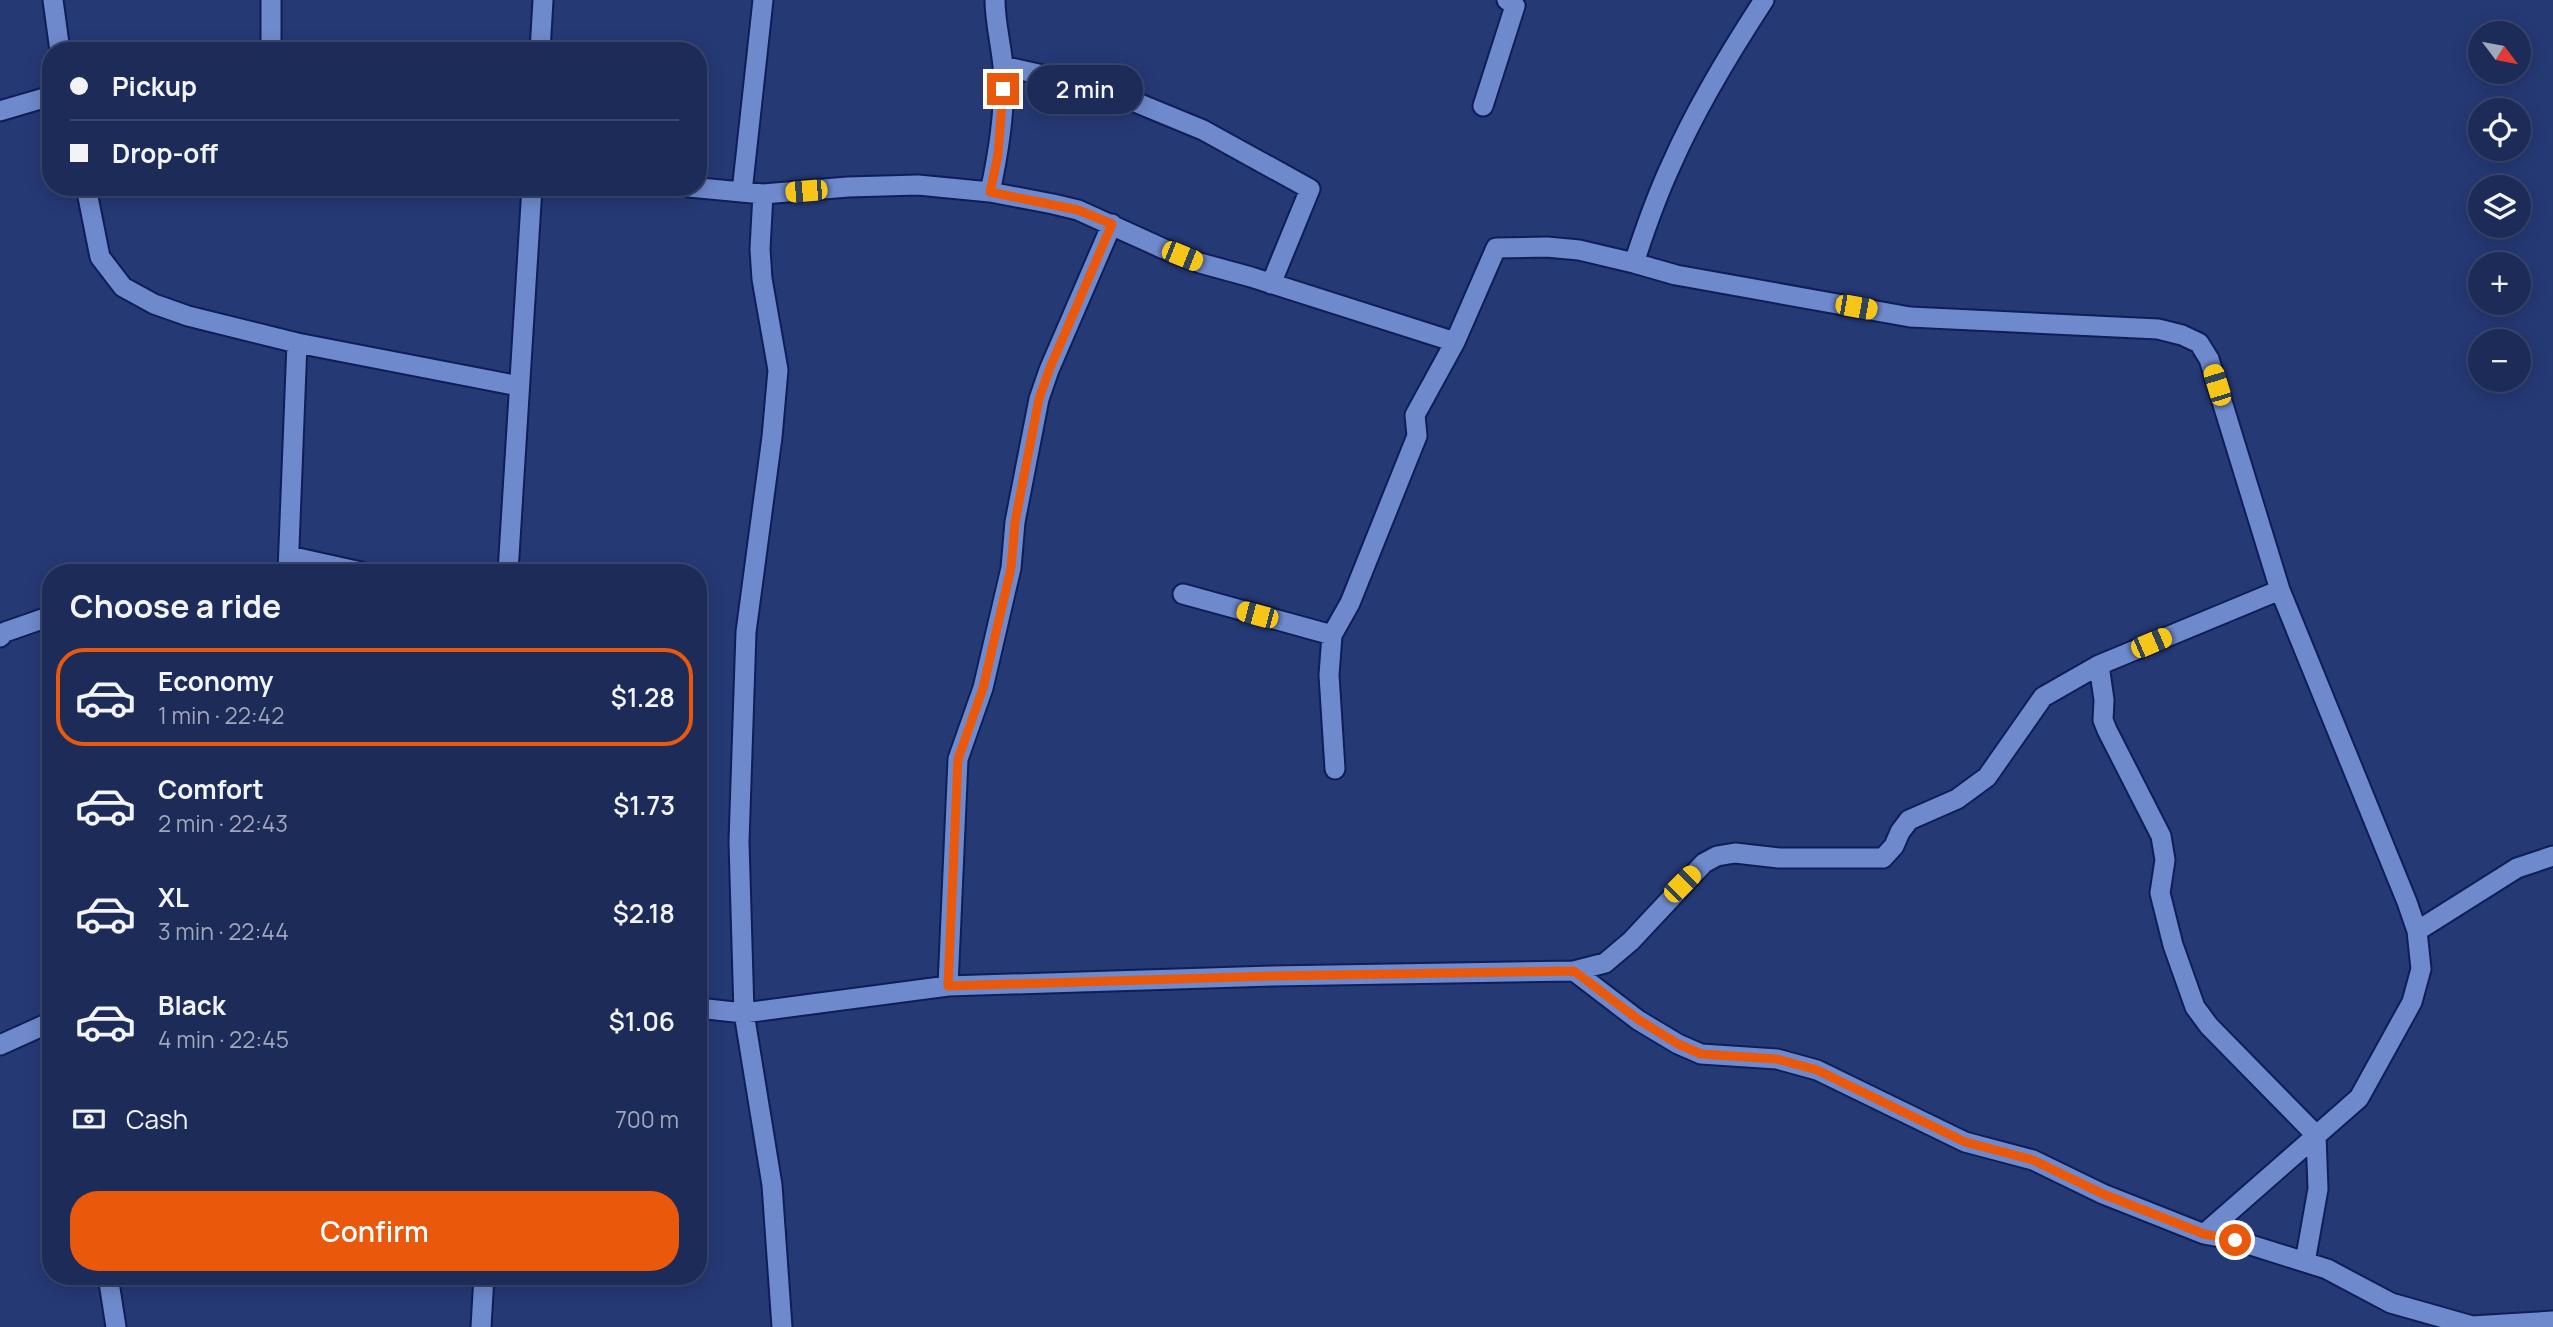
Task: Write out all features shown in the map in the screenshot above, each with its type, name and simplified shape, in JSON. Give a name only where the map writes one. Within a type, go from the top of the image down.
[{"type":"street","points":[[53,0],[59,42]]},
{"type":"street","points":[[271,0],[271,42]]},
{"type":"street","points":[[541,42],[543,0]]},
{"type":"street","points":[[742,192],[763,0]]},
{"type":"street","points":[[990,192],[1001,122],[1003,66],[995,0]]},
{"type":"street","points":[[1483,106],[1515,6],[1507,0]]},
{"type":"street","points":[[1634,263],[1672,161],[1705,98],[1764,0]]},
{"type":"street","points":[[1003,66],[1083,84],[1146,107],[1203,130],[1310,189],[1272,284]]},
{"type":"street","points":[[0,111],[42,99]]},
{"type":"street","points":[[707,189],[763,194],[848,187],[918,186],[990,192],[1078,210],[1200,263],[1455,342]]},
{"type":"street","points":[[763,194],[760,249],[762,279],[778,370],[772,437],[746,632],[739,842],[744,1013],[772,1185],[782,1327]]},
{"type":"street","points":[[88,196],[100,257],[123,287],[154,304],[188,316],[297,342],[519,386]]},
{"type":"street","points":[[508,564],[531,196]]},
{"type":"street","points":[[948,986],[958,759],[983,688],[1011,568],[1015,522],[1039,399],[1112,224]]},
{"type":"street","points":[[1335,768],[1329,675],[1332,635],[1350,603],[1417,436],[1415,415],[1455,342],[1496,248],[1569,249],[1676,275],[1910,317],[2158,329],[2199,343],[2209,359],[2280,590],[2407,902],[2417,931],[2421,969],[2412,1002],[2359,1098],[2204,1234]]},
{"type":"street","points":[[288,564],[297,342]]},
{"type":"street","points":[[707,1009],[744,1013],[948,986],[1574,971],[1605,963],[1631,941],[1704,863],[1717,856],[1735,853],[1779,858],[1883,858],[1894,846],[1899,832],[1909,820],[1957,799],[1987,777],[2043,697],[2099,665],[2280,590]]},
{"type":"street","points":[[1183,594],[1332,635]]},
{"type":"street","points":[[0,637],[5,632],[42,619]]},
{"type":"street","points":[[2099,665],[2107,730],[2161,836],[2165,860],[2160,893],[2173,946],[2194,1007],[2209,1026],[2316,1135],[2318,1189],[2305,1262]]},
{"type":"street","points":[[2417,931],[2516,868],[2553,856]]},
{"type":"street","points":[[1574,971],[1639,1020],[1678,1044],[1701,1054],[1777,1059],[1817,1070],[1965,1142],[2033,1160],[2103,1194],[2204,1234],[2235,1240],[2327,1269],[2390,1303],[2472,1326],[2553,1321]]},
{"type":"street","points":[[0,1045],[42,1026]]},
{"type":"street","points":[[109,1285],[116,1327]]},
{"type":"street","points":[[481,1327],[483,1285]]},
{"type":"route","points":[[1003,89],[998,155],[990,192],[1078,210],[1112,224],[1039,399],[1015,522],[1011,568],[983,688],[958,759],[948,986],[1272,976],[1574,971],[1639,1020],[1678,1044],[1701,1054],[1777,1059],[1817,1070],[1965,1142],[2033,1160],[2103,1194],[2204,1234],[2235,1240]]}]
